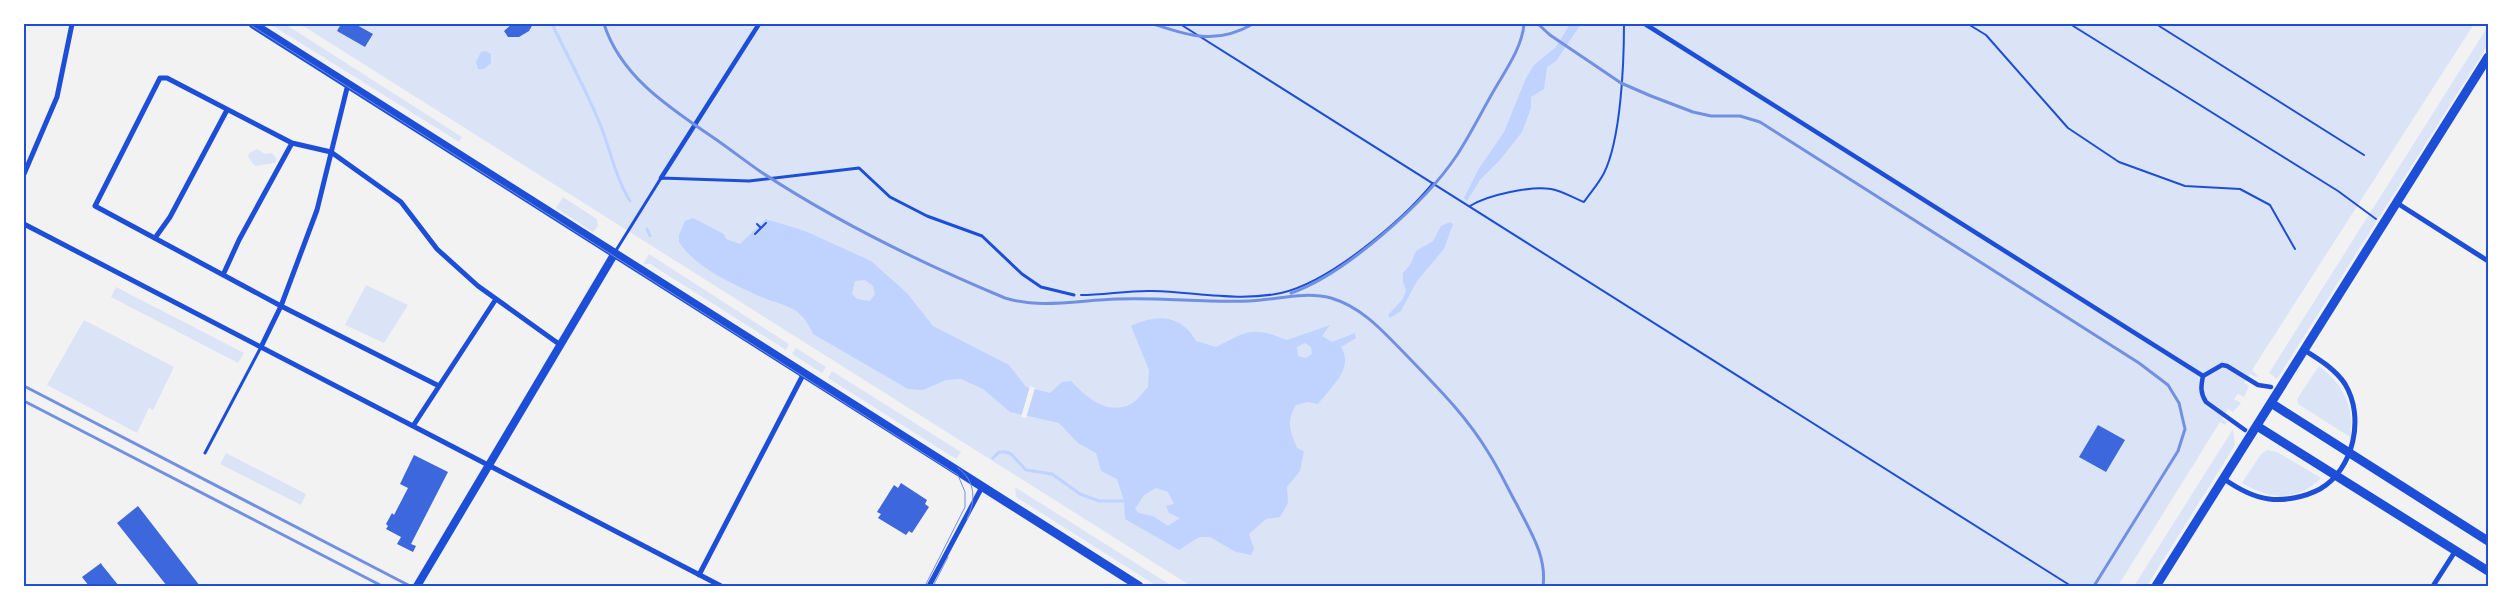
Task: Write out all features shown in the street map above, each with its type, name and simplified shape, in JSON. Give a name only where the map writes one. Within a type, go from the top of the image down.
[{"type":"main road","points":[[253,24],[1139,586]]},
{"type":"main road","points":[[2156,586],[2488,58]]},
{"type":"main road","points":[[2271,403],[2488,541]]},
{"type":"main road","points":[[2257,426],[2488,570]]},
{"type":"street","points":[[24,174],[57,97],[72,24]]},
{"type":"street","points":[[661,178],[759,24]]},
{"type":"street","points":[[1645,24],[2202,376]]},
{"type":"street","points":[[439,386],[281,306],[95,206],[160,78],[167,78],[292,143],[331,152],[401,202],[443,256],[496,299],[559,344]]},
{"type":"street","points":[[261,347],[281,306],[317,210],[348,84]]},
{"type":"street","points":[[155,238],[170,217],[227,110]]},
{"type":"street","points":[[223,275],[239,240],[292,143]]},
{"type":"street","points":[[2397,203],[2488,261]]},
{"type":"street","points":[[24,224],[721,586]]},
{"type":"street","points":[[417,586],[559,344],[615,253]]},
{"type":"street","points":[[413,426],[496,299]]},
{"type":"street","points":[[2224,479],[2236,487],[2257,496],[2281,500],[2295,498],[2320,489],[2335,475],[2349,454],[2355,433],[2350,396],[2336,374],[2304,350]]},
{"type":"street","points":[[2202,376],[2222,365],[2258,385],[2271,387]]},
{"type":"street","points":[[699,575],[804,373]]},
{"type":"street","points":[[2202,376],[2200,387],[2206,402],[2245,430]]},
{"type":"street","points":[[929,586],[982,487]]},
{"type":"street","points":[[2433,586],[2456,550]]},
{"type":"lane","points":[[615,253],[661,178],[749,181],[859,168],[890,197],[927,216],[982,236],[1022,274],[1041,287],[1074,294]]},
{"type":"lane","points":[[205,454],[261,347]]},
{"type":"path","points":[[1180,24],[2071,586]]},
{"type":"path","points":[[1470,206],[1478,201],[1520,190],[1551,189],[1584,202],[1604,172],[1614,138],[1621,88],[1624,24]]},
{"type":"path","points":[[1968,24],[1986,35],[2068,128],[2119,162],[2185,186],[2240,189],[2270,205],[2295,249]]},
{"type":"path","points":[[2070,24],[2338,191],[2384,224]]},
{"type":"path","points":[[2156,24],[2364,155]]},
{"type":"path","points":[[1074,294],[1151,291],[1220,296],[1254,296],[1282,293],[1310,283],[1343,263],[1421,197],[1433,183]]},
{"type":"path","points":[[755,234],[766,223]]},
{"type":"path","points":[[757,224],[761,228]]},
{"type":"shaded area","points":[[270,24],[285,24],[462,137],[459,142]]},
{"type":"shaded area","points":[[300,24],[2474,24],[2252,370],[2258,376],[2250,374],[2244,383],[2249,386],[2244,397],[2238,394],[2234,399],[2241,403],[2233,412],[2228,409],[2222,419],[2227,422],[2225,425],[2220,422],[2118,586],[1191,586]]},
{"type":"shaded area","points":[[2488,26],[2488,45],[2277,379],[2269,373]]},
{"type":"shaded area","points":[[257,149],[265,154],[272,153],[277,159],[275,163],[255,166],[248,157],[249,153]]},
{"type":"shaded area","points":[[563,197],[597,219],[598,226],[593,232],[556,208]]},
{"type":"shaded area","points":[[649,254],[789,344],[786,350],[650,264],[643,264]]},
{"type":"shaded area","points":[[366,285],[408,305],[384,343],[345,325]]},
{"type":"shaded area","points":[[116,287],[244,353],[238,363],[111,297]]},
{"type":"shaded area","points":[[84,320],[174,367],[153,410],[149,408],[137,433],[47,385]]},
{"type":"shaded area","points":[[796,348],[826,367],[822,373],[792,354]]},
{"type":"shaded area","points":[[2319,366],[2341,388],[2349,406],[2351,416],[2350,437],[2298,404],[2297,399]]},
{"type":"shaded area","points":[[832,371],[961,452],[956,459],[828,378]]},
{"type":"shaded area","points":[[2233,429],[2235,445],[2147,586],[2134,586]]},
{"type":"shaded area","points":[[2267,450],[2277,452],[2321,478],[2303,491],[2283,496],[2263,493],[2242,483],[2261,454]]},
{"type":"shaded area","points":[[226,453],[306,494],[301,505],[220,464]]},
{"type":"shaded area","points":[[1015,487],[1172,586],[1157,586],[1016,497]]},
{"type":"water","points":[[1570,24],[1581,24],[1556,61],[1547,67],[1544,89],[1531,97],[1531,108],[1522,132],[1500,160],[1480,180],[1467,201],[1464,198],[1478,170],[1504,132],[1526,78],[1534,65],[1556,47]]},
{"type":"water","points":[[486,51],[491,54],[491,63],[484,69],[478,69],[476,62],[481,52]]},
{"type":"water","points":[[693,218],[724,234],[726,239],[740,244],[766,219],[805,231],[871,261],[907,293],[933,326],[1009,365],[1026,387],[1050,393],[1062,382],[1071,381],[1090,398],[1105,406],[1114,408],[1131,404],[1148,387],[1149,370],[1131,326],[1150,319],[1159,318],[1175,321],[1190,332],[1196,341],[1216,347],[1250,332],[1265,333],[1287,340],[1330,325],[1322,336],[1332,342],[1355,333],[1356,338],[1341,347],[1345,355],[1343,370],[1318,404],[1307,402],[1296,405],[1293,411],[1290,421],[1291,431],[1297,448],[1304,451],[1300,471],[1287,487],[1288,503],[1280,517],[1266,519],[1249,534],[1254,549],[1251,555],[1236,552],[1210,537],[1199,537],[1179,550],[1125,519],[1124,501],[1117,479],[1101,471],[1096,453],[1078,443],[1059,423],[1010,412],[983,389],[961,379],[946,380],[923,390],[908,389],[813,334],[803,317],[791,308],[748,291],[704,267],[679,242],[679,235],[685,221]],"holes":[[[865,280],[873,286],[875,294],[870,301],[857,299],[852,294],[855,281]],[[1305,343],[1311,347],[1312,354],[1306,358],[1298,356],[1297,347]],[[1156,488],[1168,492],[1174,504],[1166,506],[1169,513],[1180,518],[1168,526],[1153,516],[1139,513],[1135,509],[1144,495]]]},
{"type":"water","points":[[1450,222],[1453,224],[1444,249],[1417,281],[1401,311],[1390,318],[1388,315],[1403,299],[1406,290],[1403,282],[1403,273],[1410,265],[1416,251],[1433,241],[1441,226]]},
{"type":"pier","points":[[1030,386],[1035,388],[1026,418],[1021,417]]},
{"type":"building","points":[[341,24],[355,24],[373,34],[365,47],[337,31]]},
{"type":"building","points":[[512,24],[533,24],[529,31],[519,37],[508,37],[504,31]]},
{"type":"building","points":[[2098,425],[2125,440],[2106,472],[2079,457]]},
{"type":"building","points":[[414,455],[448,472],[411,544],[416,546],[413,552],[397,544],[401,537],[386,529],[388,526],[386,524],[392,513],[394,515],[408,488],[400,484]]},
{"type":"building","points":[[901,483],[927,500],[925,504],[929,507],[912,533],[909,531],[906,535],[878,518],[881,514],[877,512],[894,485],[898,488]]},
{"type":"building","points":[[138,506],[200,586],[167,586],[117,523]]},
{"type":"building","points":[[101,563],[119,586],[89,586],[82,577]]},
{"type":"waterway","points":[[552,24],[597,116],[617,174],[630,201]]},
{"type":"waterway","points":[[647,229],[650,236]]},
{"type":"waterway","points":[[993,458],[999,452],[1006,452],[1011,454],[1026,470],[1052,474],[1080,494],[1099,501],[1124,501]]},
{"type":"tram line","points":[[249,24],[958,475],[965,492],[965,507],[925,586]]},
{"type":"tram line","points":[[958,468],[968,479],[973,492],[972,505],[967,519]]},
{"type":"tram line","points":[[933,586],[948,557]]},
{"type":"railway","points":[[604,24],[612,44],[623,62],[637,78],[686,119],[761,172],[849,225],[942,271],[1005,298],[1032,303],[1060,303],[1134,299],[1249,301],[1311,295],[1331,298],[1354,309],[1384,332],[1462,415],[1480,439],[1499,471],[1536,544],[1544,575],[1543,586]]},
{"type":"railway","points":[[1153,24],[1179,32],[1203,36],[1227,35],[1253,24]]},
{"type":"railway","points":[[1291,293],[1312,284],[1359,254],[1405,215],[1443,174],[1462,147],[1512,59],[1520,42],[1524,24]]},
{"type":"railway","points":[[1538,24],[1550,35],[1621,83],[1693,112],[1711,116],[1740,116],[1760,122],[2139,363],[2168,385],[2179,403],[2185,429],[2178,451],[2094,586]]},
{"type":"railway","points":[[24,386],[410,586]]},
{"type":"railway","points":[[24,401],[382,586]]}]
